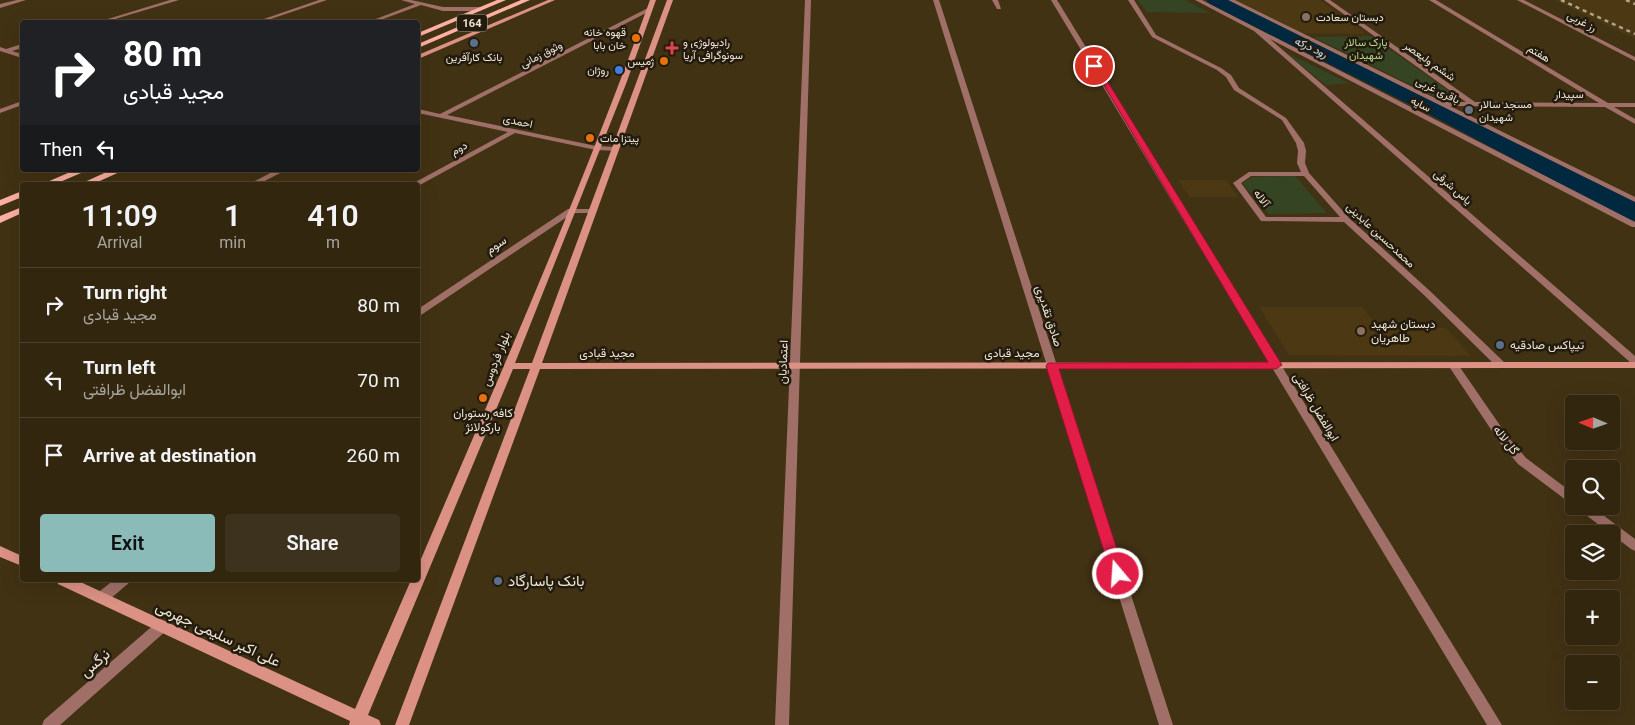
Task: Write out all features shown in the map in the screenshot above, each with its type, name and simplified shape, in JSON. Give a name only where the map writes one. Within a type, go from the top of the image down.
[{"type":"main road","name":"164","points":[[420,33],[503,0]]},
{"type":"main road","name":"164","points":[[420,45],[527,0]]},
{"type":"main road","points":[[420,56],[552,0]]},
{"type":"main road","points":[[402,725],[538,366],[592,211],[668,4],[652,4]]},
{"type":"main road","name":"بلوار فردوس","points":[[420,577],[510,366],[570,211],[623,84],[652,4]]},
{"type":"main road","points":[[623,84],[639,84]]},
{"type":"main road","points":[[52,182],[77,172]]},
{"type":"main road","points":[[90,182],[114,172]]},
{"type":"main road","points":[[0,203],[20,195]]},
{"type":"main road","points":[[0,220],[20,211]]},
{"type":"main road","name":"مجید قبادی","points":[[510,366],[1635,365]]},
{"type":"main road","points":[[0,550],[20,560]]},
{"type":"main road","name":"علی اکبر سلیمی جهرمی","points":[[67,582],[358,722],[374,725]]},
{"type":"main road","name":"بلوار فردوس","points":[[358,722],[418,582]]},
{"type":"street","points":[[0,6],[23,0]]},
{"type":"street","points":[[108,20],[176,0]]},
{"type":"street","points":[[264,20],[324,0]]},
{"type":"street","points":[[404,0],[443,9],[480,9]]},
{"type":"street","name":"اعتمادیان","points":[[782,725],[808,0]]},
{"type":"street","name":"صادق تقدیری","points":[[936,0],[1166,725]]},
{"type":"street","points":[[995,0],[999,8]]},
{"type":"street","name":"ابوالفضل ظرافتی","points":[[1054,0],[1495,725]]},
{"type":"street","points":[[1131,0],[1154,36],[1219,69],[1229,76],[1236,88],[1244,95],[1284,119],[1300,144],[1302,151],[1301,163],[1306,174]]},
{"type":"street","name":"سایه","points":[[1198,0],[1635,225]]},
{"type":"street","name":"باقری غربی","points":[[1231,0],[1635,200]]},
{"type":"street","name":"ششم ولیعصر","points":[[1327,0],[1473,104]]},
{"type":"street","name":"هفتم","points":[[1432,0],[1635,122]]},
{"type":"street","name":"رز غربی","points":[[1520,0],[1635,59]]},
{"type":"street","points":[[377,20],[421,4]]},
{"type":"street","name":"وثوق زمانی","points":[[440,116],[652,4]]},
{"type":"street","points":[[443,9],[454,15],[454,20]]},
{"type":"street","name":"یاس شرقی","points":[[1256,30],[1635,361]]},
{"type":"street","points":[[2,51],[20,46]]},
{"type":"street","points":[[2,51],[20,56]]},
{"type":"street","points":[[0,111],[20,104]]},
{"type":"street","name":"سپیدار","points":[[1440,104],[1635,104]]},
{"type":"street","name":"احمدی","points":[[420,111],[596,148],[615,149]]},
{"type":"street","name":"دوم","points":[[420,182],[514,131]]},
{"type":"street","points":[[256,182],[278,172]]},
{"type":"street","name":"آلاله","points":[[1306,174],[1249,174],[1237,183],[1264,219],[1346,220]]},
{"type":"street","name":"محمدحسین عابدینی","points":[[1306,174],[1346,220],[1428,294],[1501,365]]},
{"type":"street","points":[[570,211],[592,211]]},
{"type":"street","name":"سوم","points":[[420,311],[570,211]]},
{"type":"street","name":"گل لاله","points":[[1453,365],[1504,440],[1522,461],[1565,493]]},
{"type":"street","points":[[1594,515],[1635,546]]},
{"type":"street","points":[[101,598],[121,582]]},
{"type":"street","name":"نرگس","points":[[49,725],[162,626]]},
{"type":"shaded area","name":"دبستان سعادت","points":[[1235,0],[1320,0],[1366,34],[1303,33]]},
{"type":"shaded area","points":[[1554,0],[1635,0],[1635,39]]},
{"type":"shaded area","points":[[1178,180],[1226,180],[1238,197],[1189,197]]},
{"type":"shaded area","name":"دبستان شهید طاهریان","points":[[1259,307],[1362,307],[1378,327],[1446,328],[1471,356],[1289,355]]},
{"type":"green space","points":[[1138,0],[1185,0],[1210,13],[1147,12]]},
{"type":"green space","name":"پارک سالار شهیدان","points":[[1371,36],[1456,96],[1438,98],[1313,37]]},
{"type":"green space","points":[[1286,53],[1349,83],[1326,85]]},
{"type":"green space","points":[[1295,176],[1327,213],[1269,214],[1242,183],[1252,177]]},
{"type":"waterway","name":"رود درکه","points":[[1216,0],[1433,108]]},
{"type":"waterway","name":"رود درکه","points":[[1438,110],[1635,212]]},
{"type":"railway","points":[[1561,0],[1635,34]]},
{"type":"railway","points":[[1626,0],[1635,4]]},
{"type":"place","name":"دبستان سعادت","points":[[1306,17]]},
{"type":"place","name":"قهوه خانه خان بابا","points":[[636,38]]},
{"type":"place","name":"بانک کارآفرین","points":[[474,43]]},
{"type":"place","name":"رادیولوژی و سونوگرافی آریا","points":[[672,48]]},
{"type":"place","name":"ژمیس","points":[[664,61]]},
{"type":"place","name":"روژان","points":[[619,70]]},
{"type":"place","name":"مسجد سالار شهیدان","points":[[1469,110]]},
{"type":"place","name":"پیتزا مات","points":[[590,138]]},
{"type":"place","name":"دبستان شهید طاهریان","points":[[1361,331]]},
{"type":"place","name":"تیپاکس صادقیه","points":[[1500,345]]},
{"type":"place","name":"کافه رستوران بارکولانژ","points":[[483,398]]},
{"type":"place","name":"بانک پاسارگاد","points":[[498,581]]},
{"type":"route","points":[[1094,66],[1276,365],[1052,366],[1118,574]]}]
